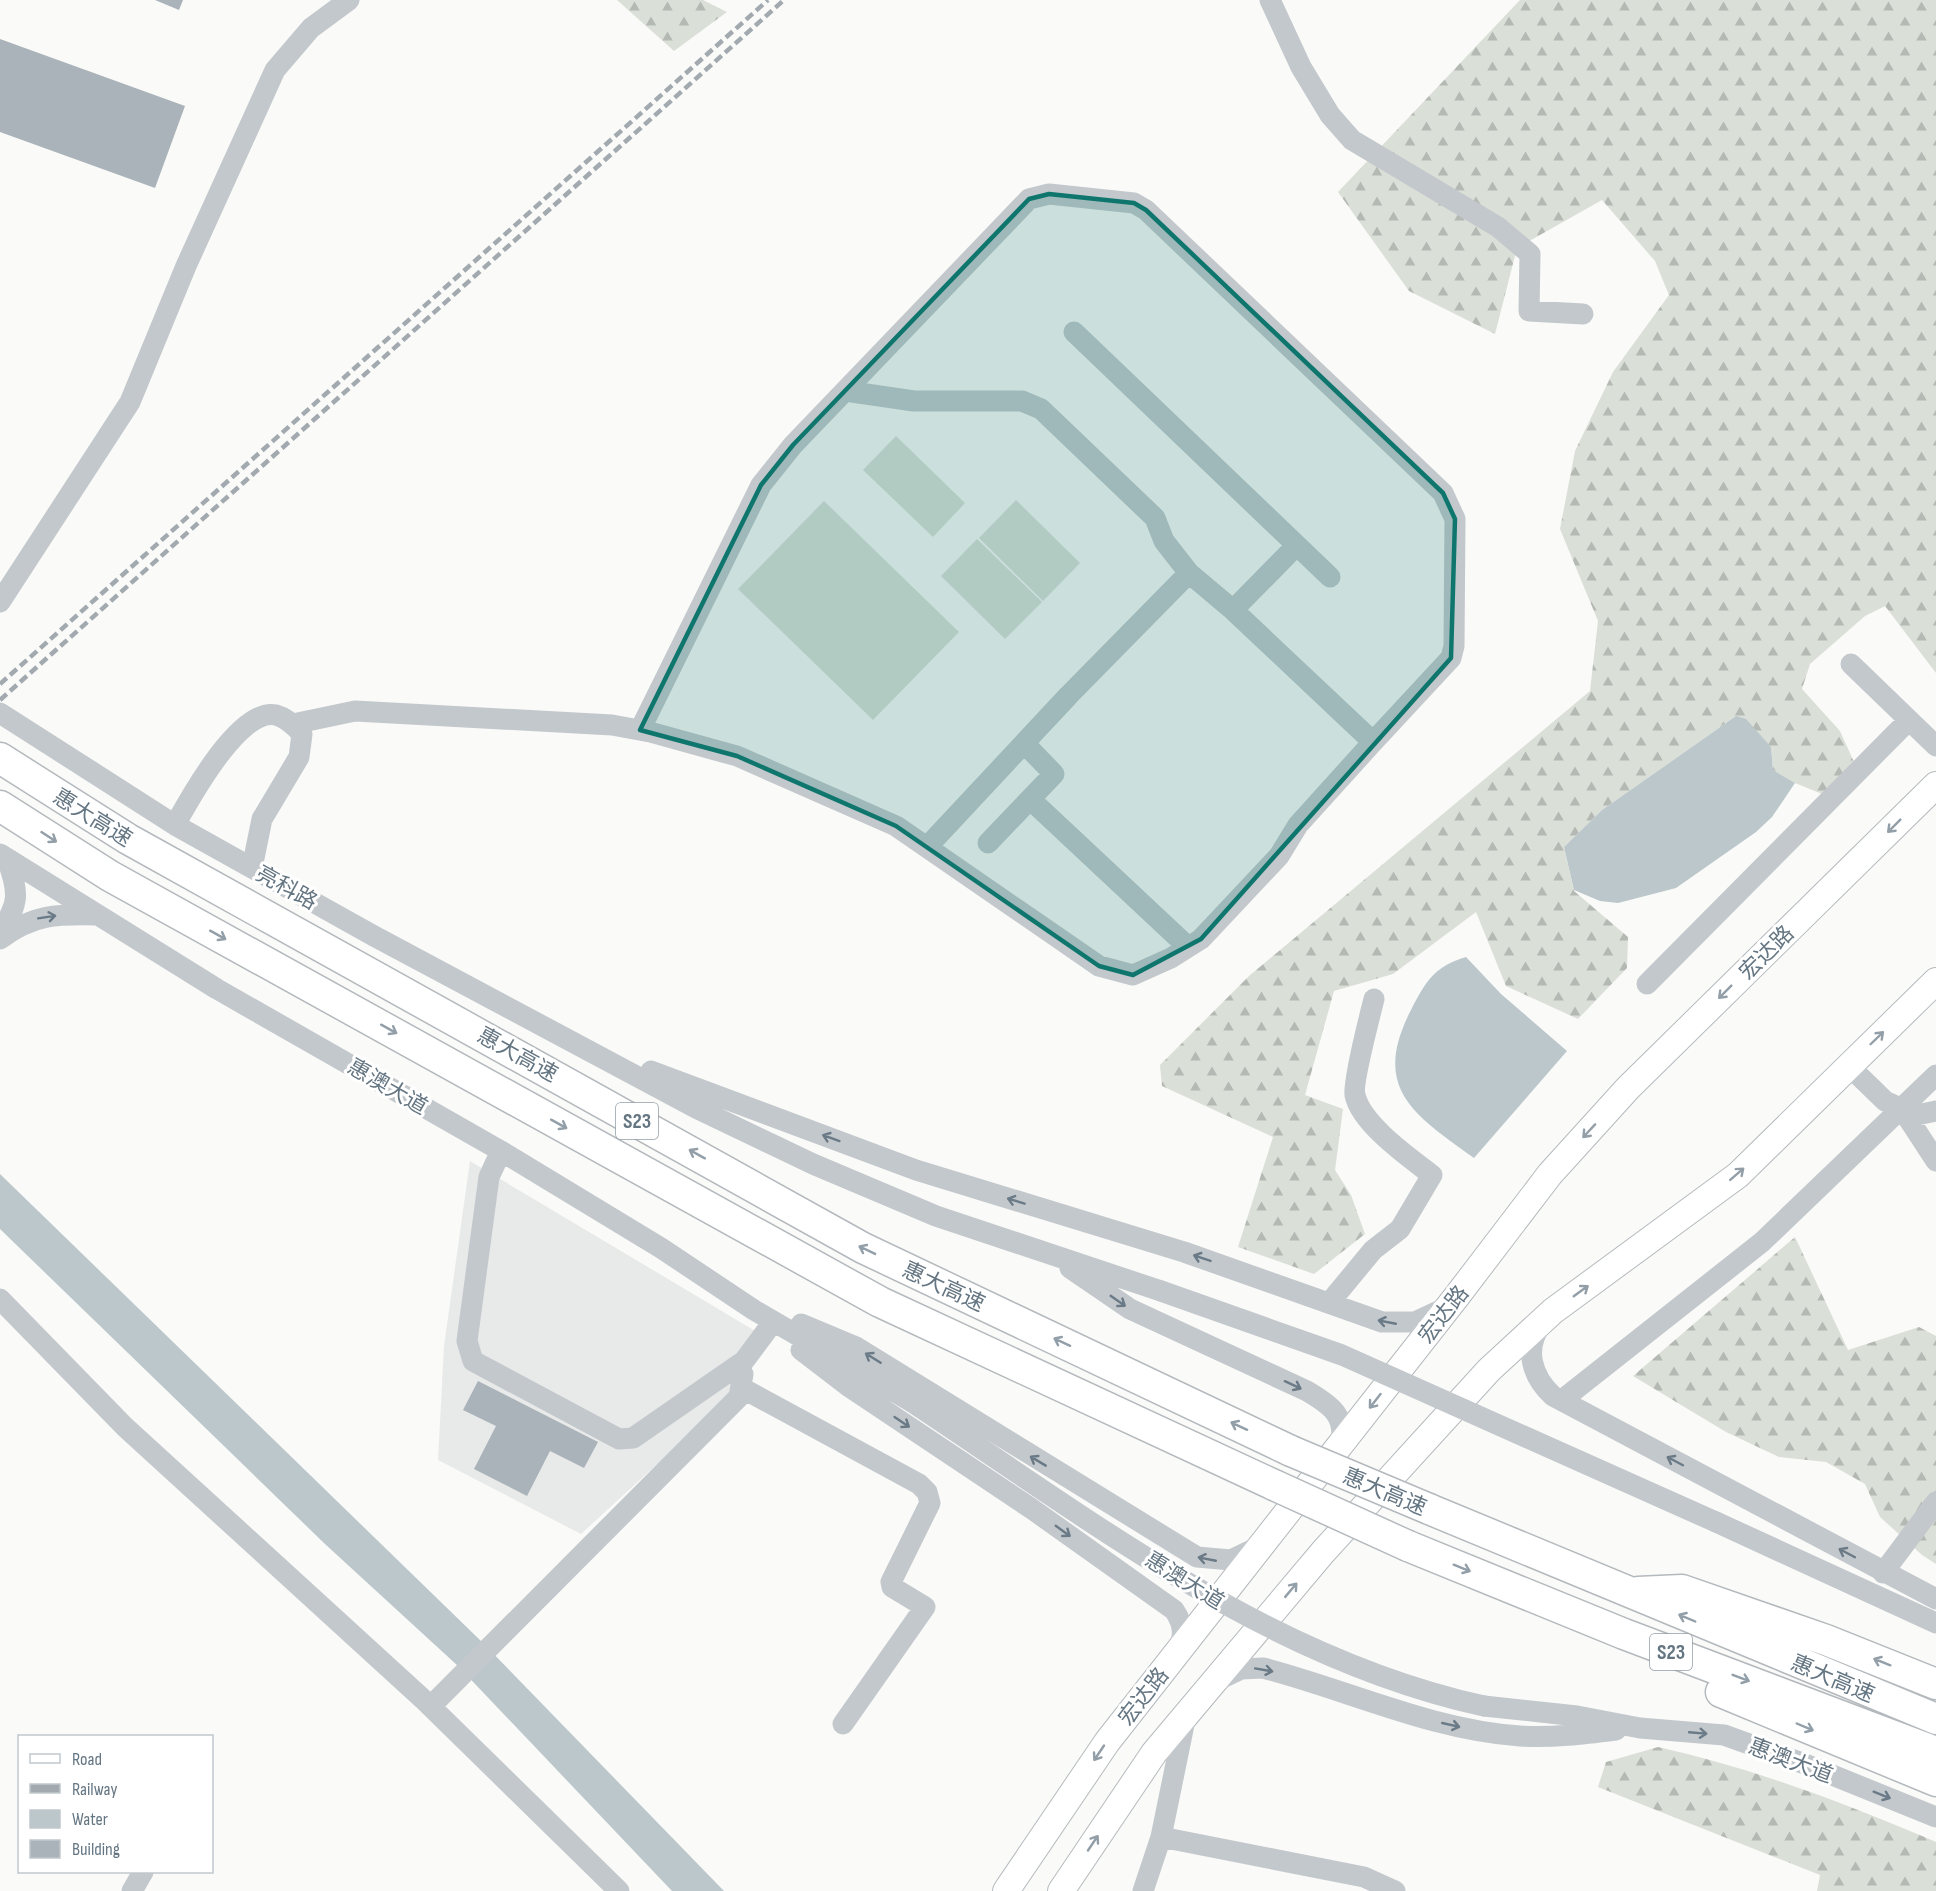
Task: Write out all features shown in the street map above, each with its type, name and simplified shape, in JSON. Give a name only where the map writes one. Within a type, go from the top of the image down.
[{"type":"highway","name":"惠大高速","points":[[0,758],[128,839],[863,1248],[1291,1451],[1628,1593],[1936,1719]]},
{"type":"highway","name":"惠大高速","points":[[0,806],[110,876],[880,1302],[1408,1546],[1623,1634],[1936,1752]]},
{"type":"highway","points":[[1628,1593],[1682,1590],[1826,1640],[1936,1684]]},
{"type":"highway","points":[[1623,1634],[1688,1678],[1936,1781]]},
{"type":"main road","name":"宏达路","points":[[1006,1891],[1107,1742],[1550,1174],[1629,1088],[1936,785]]},
{"type":"main road","name":"宏达路","points":[[1060,1891],[1154,1753],[1186,1714],[1323,1552],[1489,1370],[1553,1311],[1738,1175],[1936,981]]},
{"type":"street","points":[[0,602],[130,402],[186,266],[275,70],[311,28],[349,0]]},
{"type":"street","points":[[1270,0],[1301,67],[1330,115],[1352,140],[1498,227],[1530,254],[1529,311],[1583,314]]},
{"type":"street","points":[[293,724],[355,711],[612,725],[640,730],[737,756],[896,826],[1099,966],[1132,975],[1150,968],[1201,939],[1280,856],[1298,825],[1451,658],[1454,646],[1455,519],[1443,493],[1146,210],[1134,204],[1049,194],[1029,199],[793,445],[761,485],[640,730]]},
{"type":"street","points":[[1074,332],[1330,577]]},
{"type":"street","points":[[848,389],[852,392],[914,401],[1022,401],[1041,409],[1155,518],[1164,541],[1190,573],[1233,610],[1372,742]]},
{"type":"street","points":[[1233,610],[1296,546]]},
{"type":"street","points":[[927,847],[1024,743],[1190,573]]},
{"type":"street","points":[[1851,663],[1936,746]]},
{"type":"street","name":"亮科路","points":[[0,713],[176,825],[583,1046]]},
{"type":"street","points":[[176,825],[197,784],[234,737],[258,718],[274,714],[293,724],[302,734],[299,757],[262,819],[252,868]]},
{"type":"street","points":[[1647,984],[1909,720]]},
{"type":"street","points":[[988,843],[1054,774],[1024,743]]},
{"type":"street","points":[[1031,800],[1188,947]]},
{"type":"street","points":[[0,932],[15,909],[15,883],[4,856]]},
{"type":"street","name":"惠澳大道","points":[[4,856],[217,989],[501,1151],[660,1248],[773,1322],[912,1402],[1195,1587],[1271,1630],[1328,1657],[1447,1698],[1484,1706],[1577,1716],[1640,1728],[1724,1735],[1805,1764],[1936,1817]]},
{"type":"street","points":[[0,939],[18,926],[41,917],[100,915]]},
{"type":"street","points":[[1330,1302],[1373,1250],[1400,1229],[1432,1175],[1393,1144],[1365,1113],[1354,1094],[1374,999]]},
{"type":"street","points":[[583,1046],[916,1170],[1184,1252],[1382,1322],[1404,1324],[1421,1321],[1439,1313],[1457,1296]]},
{"type":"street","points":[[583,1046],[696,1108],[813,1164],[936,1216],[1161,1291],[1342,1355],[1936,1623]]},
{"type":"street","points":[[1848,1065],[1885,1101],[1904,1113],[1936,1161]]},
{"type":"street","points":[[1562,1400],[1762,1242],[1904,1113],[1936,1075]]},
{"type":"street","points":[[1904,1113],[1936,1111]]},
{"type":"street","points":[[501,1151],[489,1177],[467,1341],[473,1361],[619,1439],[633,1438],[744,1361],[773,1322]]},
{"type":"street","points":[[1052,1256],[1130,1309],[1307,1391],[1329,1404],[1340,1418],[1342,1426],[1340,1445]]},
{"type":"street","points":[[0,1299],[125,1427],[431,1706],[619,1891]]},
{"type":"street","points":[[1553,1311],[1538,1328],[1533,1339],[1532,1362],[1540,1382],[1553,1396],[1883,1573],[1936,1599]]},
{"type":"street","points":[[773,1322],[796,1322],[856,1347],[1197,1557],[1231,1560],[1261,1545]]},
{"type":"street","points":[[773,1322],[789,1341],[848,1386],[1032,1509],[1174,1610],[1183,1634],[1182,1642],[1174,1656]]},
{"type":"street","points":[[431,1706],[739,1397],[744,1361]]},
{"type":"street","points":[[742,1388],[919,1484],[927,1492],[930,1503],[891,1582],[892,1587],[925,1607],[843,1724]]},
{"type":"street","points":[[1883,1573],[1936,1502]]},
{"type":"street","points":[[1211,1685],[1230,1672],[1263,1668],[1452,1726],[1519,1736],[1564,1736],[1640,1728]]},
{"type":"street","points":[[1143,1891],[1161,1837],[1186,1714]]},
{"type":"street","points":[[1161,1837],[1364,1877],[1395,1891]]},
{"type":"street","points":[[132,1891],[142,1873]]},
{"type":"highlighted area","points":[[1049,194],[1134,203],[1146,210],[1443,493],[1455,519],[1451,658],[1201,939],[1133,975],[1099,966],[896,826],[737,756],[640,730],[761,485],[793,445],[1029,199]]},
{"type":"shaded area","points":[[470,1161],[767,1338],[728,1399],[581,1534],[438,1460],[444,1346]]},
{"type":"green space","points":[[617,0],[703,0],[727,12],[674,51]]},
{"type":"green space","points":[[1520,0],[1936,0],[1936,673],[1885,606],[1865,616],[1810,664],[1802,689],[1840,731],[1854,762],[1822,794],[1795,783],[1773,770],[1771,747],[1736,716],[1602,810],[1564,847],[1574,891],[1628,937],[1627,968],[1578,1019],[1506,986],[1476,912],[1393,974],[1334,991],[1305,1095],[1343,1109],[1335,1170],[1351,1195],[1365,1234],[1314,1274],[1238,1247],[1273,1137],[1162,1086],[1160,1065],[1249,976],[1590,691],[1598,621],[1560,529],[1575,451],[1613,372],[1669,295],[1655,261],[1602,200],[1517,248],[1495,334],[1409,291],[1338,192]]},
{"type":"green space","points":[[896,436],[965,503],[933,537],[863,470]]},
{"type":"green space","points":[[1016,500],[1080,563],[1043,601],[979,538]]},
{"type":"green space","points":[[824,501],[959,632],[873,720],[738,589]]},
{"type":"green space","points":[[977,539],[1042,602],[1005,639],[941,576]]},
{"type":"green space","points":[[1795,1237],[1848,1350],[1919,1327],[1936,1336],[1936,1564],[1922,1555],[1880,1517],[1865,1484],[1826,1462],[1779,1457],[1726,1432],[1633,1376]]},
{"type":"green space","points":[[1658,1747],[1764,1776],[1936,1842],[1936,1891],[1817,1891],[1820,1875],[1598,1787],[1606,1762]]},
{"type":"water","points":[[1736,716],[1746,719],[1771,747],[1773,770],[1795,783],[1772,817],[1756,832],[1676,888],[1618,903],[1600,901],[1574,890],[1564,847],[1602,810]]},
{"type":"water","points":[[1466,957],[1501,994],[1567,1051],[1474,1158],[1433,1127],[1404,1096],[1397,1079],[1395,1059],[1400,1036],[1427,982],[1446,965]]},
{"type":"water","points":[[0,1174],[481,1641],[724,1891],[672,1891],[458,1666],[325,1544],[0,1229]]},
{"type":"building","points":[[155,0],[183,0],[179,10]]},
{"type":"building","points":[[0,39],[185,106],[155,188],[0,132]]},
{"type":"building","points":[[478,1381],[598,1442],[584,1468],[550,1451],[527,1496],[474,1469],[496,1426],[463,1410]]},
{"type":"railway","points":[[0,684],[768,0]]},
{"type":"railway","points":[[0,700],[784,0]]}]
